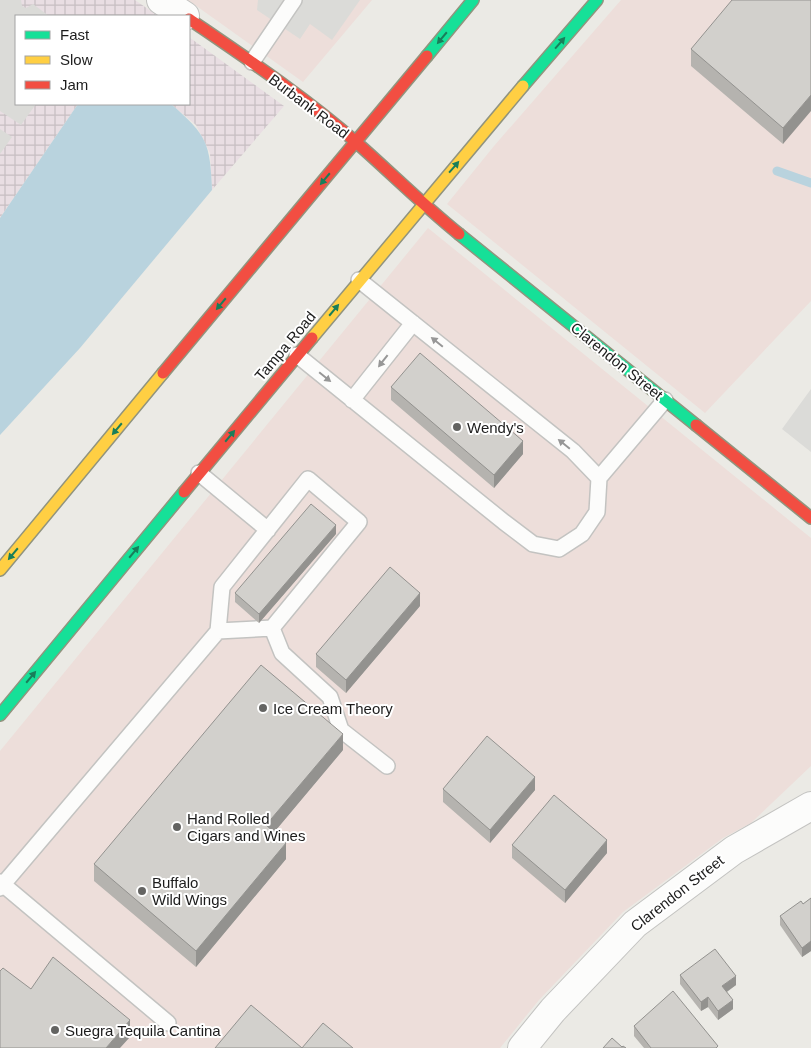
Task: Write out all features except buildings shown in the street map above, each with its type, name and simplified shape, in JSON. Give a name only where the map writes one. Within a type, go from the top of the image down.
[{"type":"main road","points":[[0,570],[473,0]]},
{"type":"main road","name":"Tampa Road","points":[[0,715],[422,204],[597,0]]},
{"type":"main road","name":"Burbank Road","points":[[190,20],[252,62],[356,142],[422,204]]},
{"type":"main road","name":"Clarendon Street","points":[[422,204],[811,518]]},
{"type":"street","points":[[161,0],[184,15]]},
{"type":"street","name":"Clarendon Street","points":[[522,1048],[553,1010],[635,924],[734,850],[811,806]]},
{"type":"lane","points":[[252,62],[292,0]]},
{"type":"lane","points":[[359,280],[573,451],[598,478]]},
{"type":"lane","points":[[352,400],[413,323]]},
{"type":"lane","points":[[297,355],[533,544],[559,549],[582,534],[597,512],[598,478],[666,400]]},
{"type":"lane","points":[[199,473],[268,530]]},
{"type":"lane","points":[[168,1022],[1,885],[218,631],[222,587],[308,479],[359,522],[272,628],[218,631]]},
{"type":"lane","points":[[272,628],[282,653],[330,697],[341,730],[387,766]]},
{"type":"shaded area","points":[[0,0],[135,0],[157,15],[15,15],[15,105],[77,105],[0,218]]},
{"type":"shaded area","points":[[0,0],[21,0],[22,6],[26,8],[33,4],[48,15],[15,15],[15,105],[35,105],[21,125],[0,111]]},
{"type":"shaded area","points":[[188,0],[372,0],[303,82]]},
{"type":"shaded area","points":[[258,0],[360,0],[332,40],[310,24],[300,39],[257,10]]},
{"type":"shaded area","points":[[621,0],[811,0],[811,301],[705,413],[447,204],[494,146]]},
{"type":"shaded area","points":[[190,38],[284,106],[212,190],[210,153],[196,125],[172,105],[190,105]]},
{"type":"shaded area","points":[[0,129],[12,137],[0,154]]},
{"type":"shaded area","points":[[428,228],[811,538],[811,766],[751,823],[723,838],[623,912],[539,1000],[500,1048],[0,1048],[0,751]]},
{"type":"shaded area","points":[[811,389],[811,452],[782,429]]},
{"type":"water","points":[[77,105],[172,105],[199,132],[208,150],[212,190],[80,348],[0,435],[0,218]]},
{"type":"waterway","points":[[777,171],[811,183]]},
{"type":"traffic: fast","points":[[427,56],[473,0]]},
{"type":"traffic: fast","points":[[523,86],[597,0]]},
{"type":"traffic: fast","points":[[459,234],[696,425]]},
{"type":"traffic: fast","points":[[0,715],[184,492]]},
{"type":"traffic: slow","points":[[312,338],[523,86]]},
{"type":"traffic: slow","points":[[0,570],[163,373]]},
{"type":"traffic: jam","points":[[190,20],[317,110],[459,234]]},
{"type":"traffic: jam","points":[[163,373],[427,56]]},
{"type":"traffic: jam","points":[[184,492],[312,338]]},
{"type":"traffic: jam","points":[[696,425],[811,518]]},
{"type":"place","name":"Wendy's","points":[[457,427]]},
{"type":"place","name":"Ice Cream Theory","points":[[263,708]]},
{"type":"place","name":"Hand Rolled Cigars and Wines","points":[[177,827]]},
{"type":"place","name":"Buffalo Wild Wings","points":[[142,891]]},
{"type":"place","name":"Suegra Tequila Cantina","points":[[55,1030]]}]
